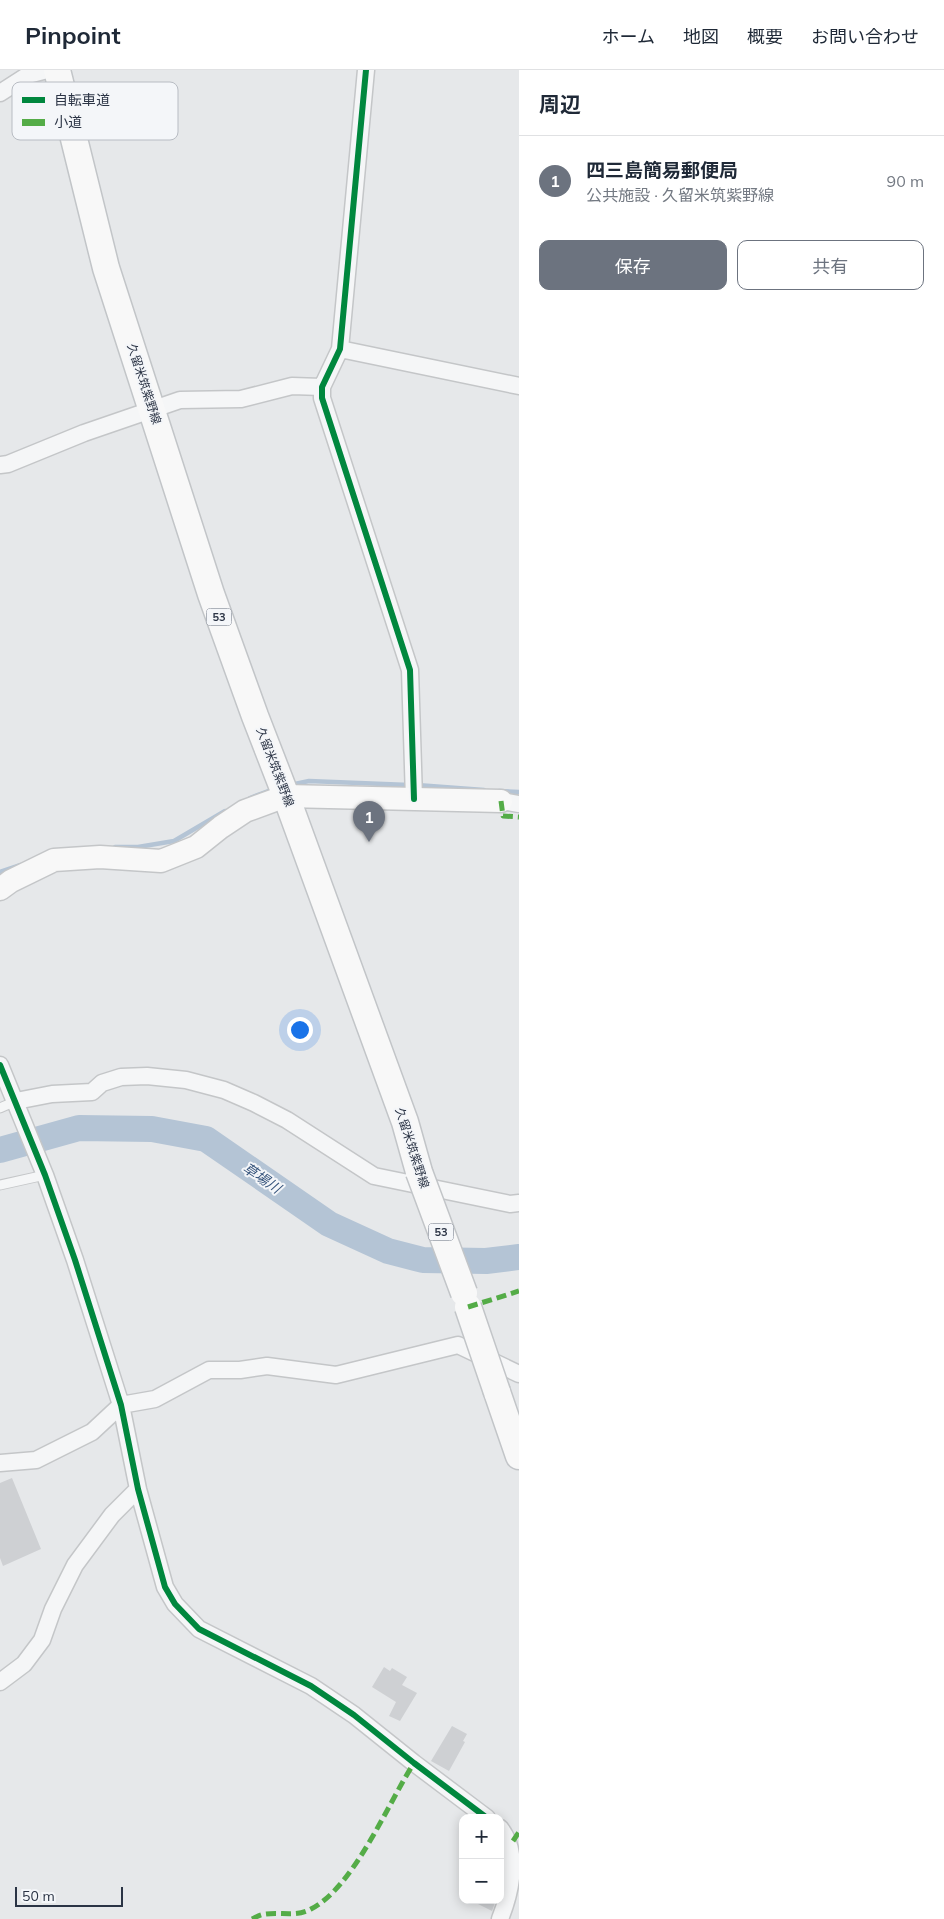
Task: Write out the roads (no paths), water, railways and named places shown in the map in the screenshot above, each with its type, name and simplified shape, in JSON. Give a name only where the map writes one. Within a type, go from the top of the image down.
[{"type":"main road","name":"久留米筑紫野線","points":[[74,140],[106,268],[210,594],[286,796],[404,1122],[419,1172],[466,1300],[519,1456]]},
{"type":"street","points":[[17,82],[28,75],[47,70]]},
{"type":"street","points":[[366,70],[340,349],[322,387],[322,398],[410,670],[414,799]]},
{"type":"street","points":[[0,93],[12,85]]},
{"type":"street","points":[[340,349],[519,386]]},
{"type":"street","points":[[0,465],[8,464],[84,433],[180,400],[241,399],[292,386],[322,387]]},
{"type":"street","points":[[0,889],[54,860],[100,858],[161,861],[196,847],[245,811],[286,796],[510,803]]},
{"type":"street","points":[[0,1065],[44,1172],[75,1260],[121,1405],[138,1489],[165,1587],[175,1604],[198,1629],[311,1686],[354,1715],[482,1814]]},
{"type":"street","points":[[17,1104],[52,1094],[92,1092],[102,1083],[121,1077],[148,1076],[186,1080],[224,1090],[254,1103],[287,1120],[374,1176],[510,1204],[519,1203]]},
{"type":"street","points":[[0,1463],[36,1460],[92,1432],[121,1405],[155,1399],[209,1370],[240,1370],[267,1366],[336,1375],[458,1346],[519,1374]]},
{"type":"street","points":[[0,1682],[24,1664],[42,1640],[53,1610],[75,1565],[112,1516],[138,1489]]},
{"type":"street","points":[[500,1919],[516,1876],[518,1855],[510,1835],[504,1831]]},
{"type":"lane","points":[[0,1108],[17,1104]]},
{"type":"lane","points":[[0,1185],[44,1172]]},
{"type":"waterway","points":[[290,785],[309,781],[409,785]]},
{"type":"waterway","points":[[417,785],[484,790]]},
{"type":"waterway","points":[[250,798],[271,790]]},
{"type":"waterway","points":[[499,791],[519,792]]},
{"type":"waterway","points":[[115,847],[138,847],[174,841],[225,811]]},
{"type":"waterway","points":[[0,872],[20,865]]},
{"type":"waterway","name":"草場川","points":[[0,1150],[79,1128],[152,1129],[206,1139],[329,1224],[388,1251],[423,1260],[486,1261],[519,1257]]},
{"type":"place","name":"四三島簡易郵便局","points":[[369,842]]}]
